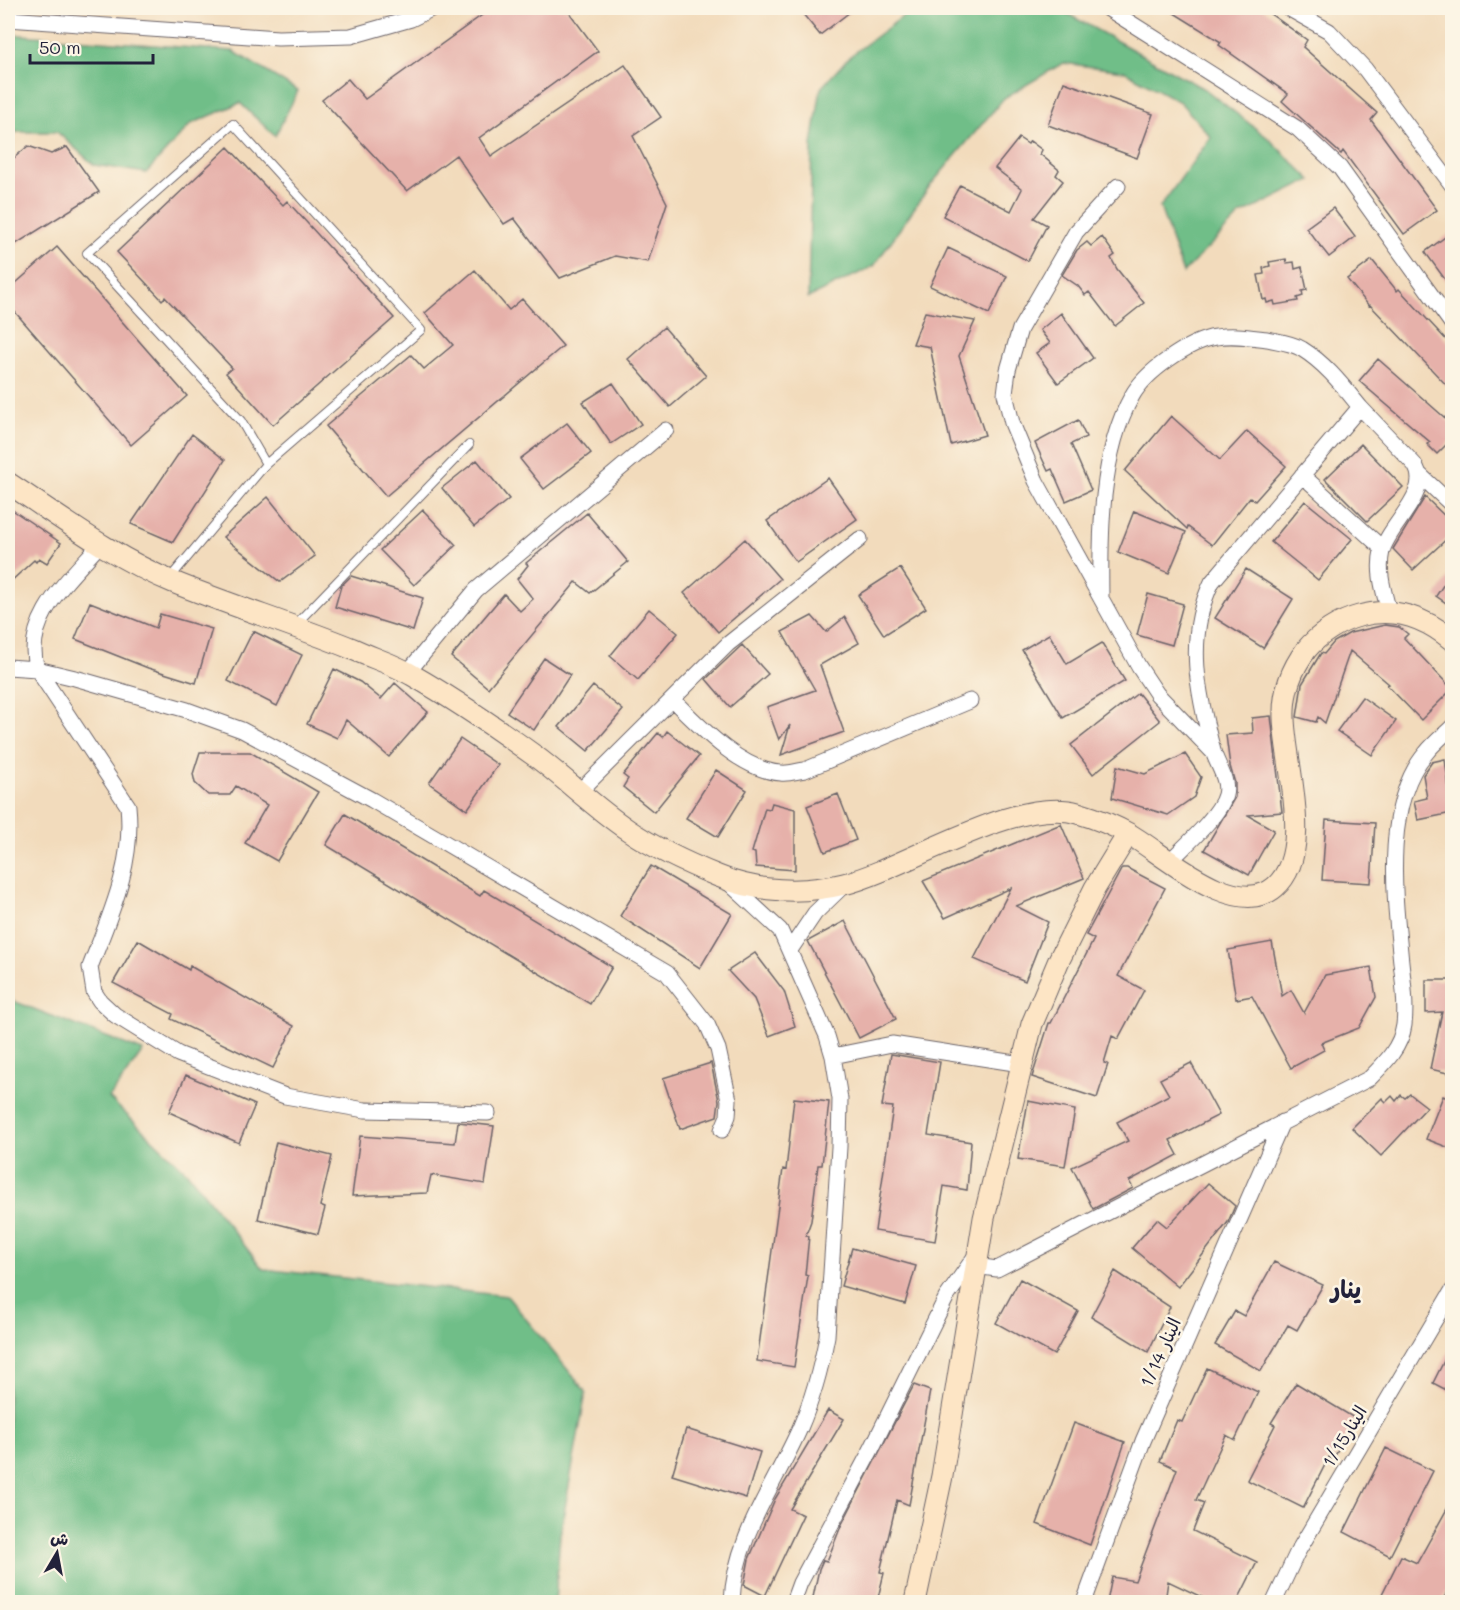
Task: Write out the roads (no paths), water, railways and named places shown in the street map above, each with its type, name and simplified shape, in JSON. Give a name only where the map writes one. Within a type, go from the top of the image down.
[{"type":"main road","points":[[8,483],[101,543],[168,580],[295,625],[408,672],[534,755],[625,828],[662,851],[723,878],[780,890],[844,884],[1004,820],[1046,811],[1072,811],[1128,834],[1203,883],[1237,896],[1261,895],[1273,888],[1284,875],[1294,838],[1295,807],[1284,718],[1288,685],[1294,669],[1313,642],[1335,626],[1370,613],[1389,612],[1411,616],[1432,624],[1452,640]]},
{"type":"main road","points":[[915,1602],[942,1476],[976,1259],[996,1162],[1021,1064],[1043,992],[1095,888],[1128,834]]},
{"type":"street","points":[[8,19],[299,38],[351,36],[411,19],[433,8]]},
{"type":"street","points":[[1107,8],[1298,129],[1340,168],[1452,324]]},
{"type":"street","points":[[1288,8],[1329,31],[1365,69],[1452,185]]},
{"type":"street","points":[[1118,186],[1076,232],[1020,329],[1008,370],[1005,394],[1012,423],[1036,481],[1101,598],[1157,694],[1214,753]]},
{"type":"street","points":[[1101,598],[1100,538],[1105,494],[1120,423],[1133,394],[1159,366],[1188,347],[1215,337],[1241,336],[1300,347],[1326,367],[1414,464],[1420,475],[1452,505]]},
{"type":"street","points":[[1170,861],[1220,807],[1227,786],[1214,753],[1194,658],[1202,602],[1212,582],[1360,407]]},
{"type":"street","points":[[408,672],[476,590],[666,430]]},
{"type":"street","points":[[1302,475],[1383,549]]},
{"type":"street","points":[[1389,612],[1380,573],[1383,549],[1418,490],[1420,475]]},
{"type":"street","points":[[580,791],[728,644],[860,539]]},
{"type":"street","points":[[101,543],[57,594],[42,616],[33,643],[37,669],[128,806],[130,828],[127,863],[90,967],[91,978],[100,1001],[115,1015],[178,1054],[285,1096],[365,1110],[488,1113]]},
{"type":"street","points":[[8,667],[37,669],[187,710],[242,730],[372,800],[667,974],[701,1015],[718,1049],[729,1100],[729,1116],[722,1130]]},
{"type":"street","points":[[673,700],[697,724],[747,763],[782,773],[805,770],[970,701]]},
{"type":"street","points":[[793,1602],[800,1583],[871,1450],[946,1298],[976,1259],[997,1269],[1370,1077],[1394,1053],[1404,1026],[1404,997],[1396,910],[1396,850],[1400,811],[1410,778],[1425,753],[1452,727]]},
{"type":"street","points":[[723,878],[780,930],[833,1056],[840,1099],[827,1336],[814,1394],[742,1548],[736,1569],[732,1602]]},
{"type":"street","points":[[790,950],[815,913],[844,884]]},
{"type":"street","points":[[833,1056],[892,1044],[1021,1064]]},
{"type":"street","name":"الينار 1/14","points":[[1084,1602],[1143,1441],[1282,1122]]},
{"type":"street","name":"الينار1/15","points":[[1274,1602],[1297,1553],[1452,1292]]},
{"type":"lane","points":[[168,580],[266,464],[421,330],[233,124],[87,253],[241,421],[266,464]]},
{"type":"lane","points":[[295,625],[469,445]]},
{"type":"district","name":"ينار","points":[[1346,1288]]}]
